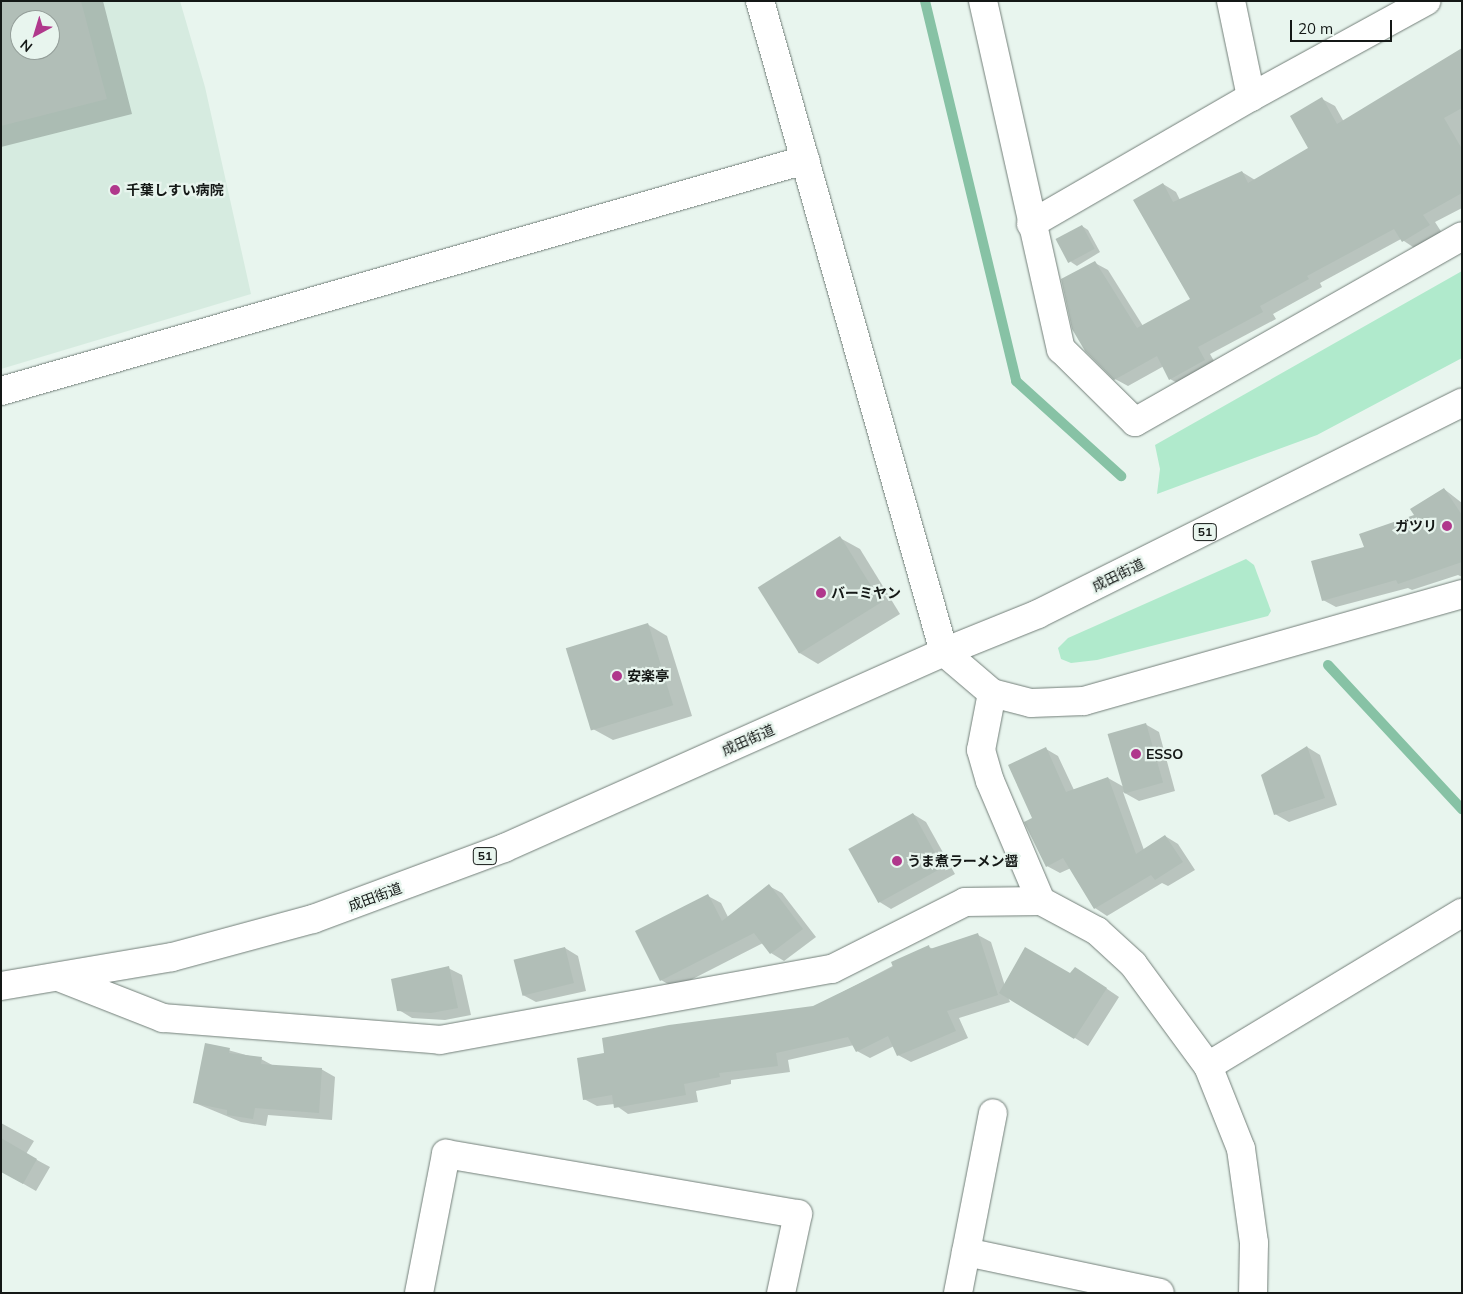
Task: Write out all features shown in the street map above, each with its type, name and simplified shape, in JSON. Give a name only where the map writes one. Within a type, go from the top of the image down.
[{"type":"main road","points":[[760,1],[944,652],[992,693],[1031,703],[1084,701],[1462,594]]},
{"type":"main road","points":[[983,1],[1031,224],[1061,349],[1135,422],[1462,236]]},
{"type":"main road","points":[[1231,1],[1251,97]]},
{"type":"main road","points":[[1031,224],[1251,97],[1426,1]]},
{"type":"main road","points":[[1,391],[804,160]]},
{"type":"main road","name":"成田街道","points":[[1,986],[61,978],[172,957],[313,919],[504,848],[944,652],[1038,614],[1462,403]]},
{"type":"main road","points":[[992,693],[981,750],[990,781],[1041,901]]},
{"type":"main road","points":[[61,978],[163,1018],[440,1040],[832,969],[965,902],[1041,901],[1097,931],[1133,964],[1208,1066],[1242,1149],[1254,1243],[1253,1293]]},
{"type":"main road","points":[[1208,1066],[1462,913]]},
{"type":"main road","points":[[958,1293],[993,1113]]},
{"type":"main road","points":[[420,1293],[446,1154],[798,1214],[781,1293]]},
{"type":"main road","points":[[966,1252],[1160,1293]]},
{"type":"shaded area","name":"千葉しすい病院","points":[[1,1],[180,1],[205,87],[251,294],[1,369]]},
{"type":"green space","points":[[1462,271],[1462,358],[1317,435],[1157,494],[1160,469],[1155,445]]},
{"type":"green space","points":[[1246,559],[1254,565],[1271,611],[1268,616],[1097,660],[1071,663],[1061,659],[1058,648],[1068,638]]},
{"type":"building","points":[[1,1],[81,1],[107,99],[1,126]]},
{"type":"building","points":[[1462,48],[1462,108],[1444,118],[1462,149],[1462,193],[1423,215],[1430,225],[1402,242],[1394,229],[1307,276],[1309,279],[1260,306],[1263,312],[1198,347],[1205,360],[1169,380],[1157,356],[1114,380],[1085,351],[1072,329],[1061,279],[1095,261],[1137,328],[1190,299],[1133,200],[1163,183],[1173,202],[1242,171],[1248,183],[1308,148],[1290,116],[1322,97],[1337,124]]},
{"type":"building","points":[[1082,225],[1095,249],[1068,263],[1056,239]]},
{"type":"building","points":[[1444,488],[1462,515],[1462,562],[1398,584],[1396,580],[1322,601],[1311,561],[1364,547],[1359,534],[1414,515],[1410,509]]},
{"type":"building","points":[[840,536],[881,602],[799,654],[758,587]]},
{"type":"building","points":[[648,623],[673,705],[591,730],[566,648]]},
{"type":"building","points":[[1146,723],[1163,783],[1125,794],[1108,734]]},
{"type":"building","points":[[1307,746],[1325,798],[1274,815],[1261,775]]},
{"type":"building","points":[[1046,747],[1066,792],[1108,777],[1136,854],[1165,835],[1183,862],[1155,880],[1151,875],[1094,909],[1063,858],[1046,867],[1024,822],[1032,818],[1008,765]]},
{"type":"building","points":[[913,813],[943,867],[878,903],[848,849]]},
{"type":"building","points":[[769,884],[803,929],[770,954],[754,933],[660,981],[635,931],[708,894],[722,921]]},
{"type":"building","points":[[978,933],[998,995],[947,1011],[956,1031],[928,1043],[897,1056],[888,1036],[856,1052],[848,1037],[776,1053],[778,1066],[719,1073],[720,1077],[684,1084],[686,1095],[614,1108],[612,1095],[583,1100],[577,1058],[604,1053],[602,1038],[669,1025],[813,1006],[893,967],[891,962],[929,945],[930,949]]},
{"type":"building","points":[[565,947],[574,983],[523,996],[514,960]]},
{"type":"building","points":[[1025,947],[1070,973],[1075,967],[1107,988],[1074,1039],[999,993]]},
{"type":"building","points":[[449,966],[458,1008],[431,1013],[397,1011],[391,979]]},
{"type":"building","points":[[205,1043],[230,1048],[229,1053],[262,1057],[261,1064],[322,1068],[319,1113],[255,1108],[253,1119],[227,1115],[227,1110],[193,1103]]},
{"type":"building","points":[[1,1138],[37,1159],[23,1184],[1,1172]]},
{"type":"waterway","points":[[925,1],[1016,381],[1121,476]]},
{"type":"waterway","points":[[1328,665],[1462,809]]},
{"type":"place","name":"千葉しすい病院","points":[[115,190]]},
{"type":"place","name":"ガツリ","points":[[1447,526]]},
{"type":"place","name":"バーミヤン","points":[[821,593]]},
{"type":"place","name":"安楽亭","points":[[617,676]]},
{"type":"place","name":"ESSO","points":[[1136,754]]},
{"type":"place","name":"うま煮ラーメン醤","points":[[897,861]]}]
